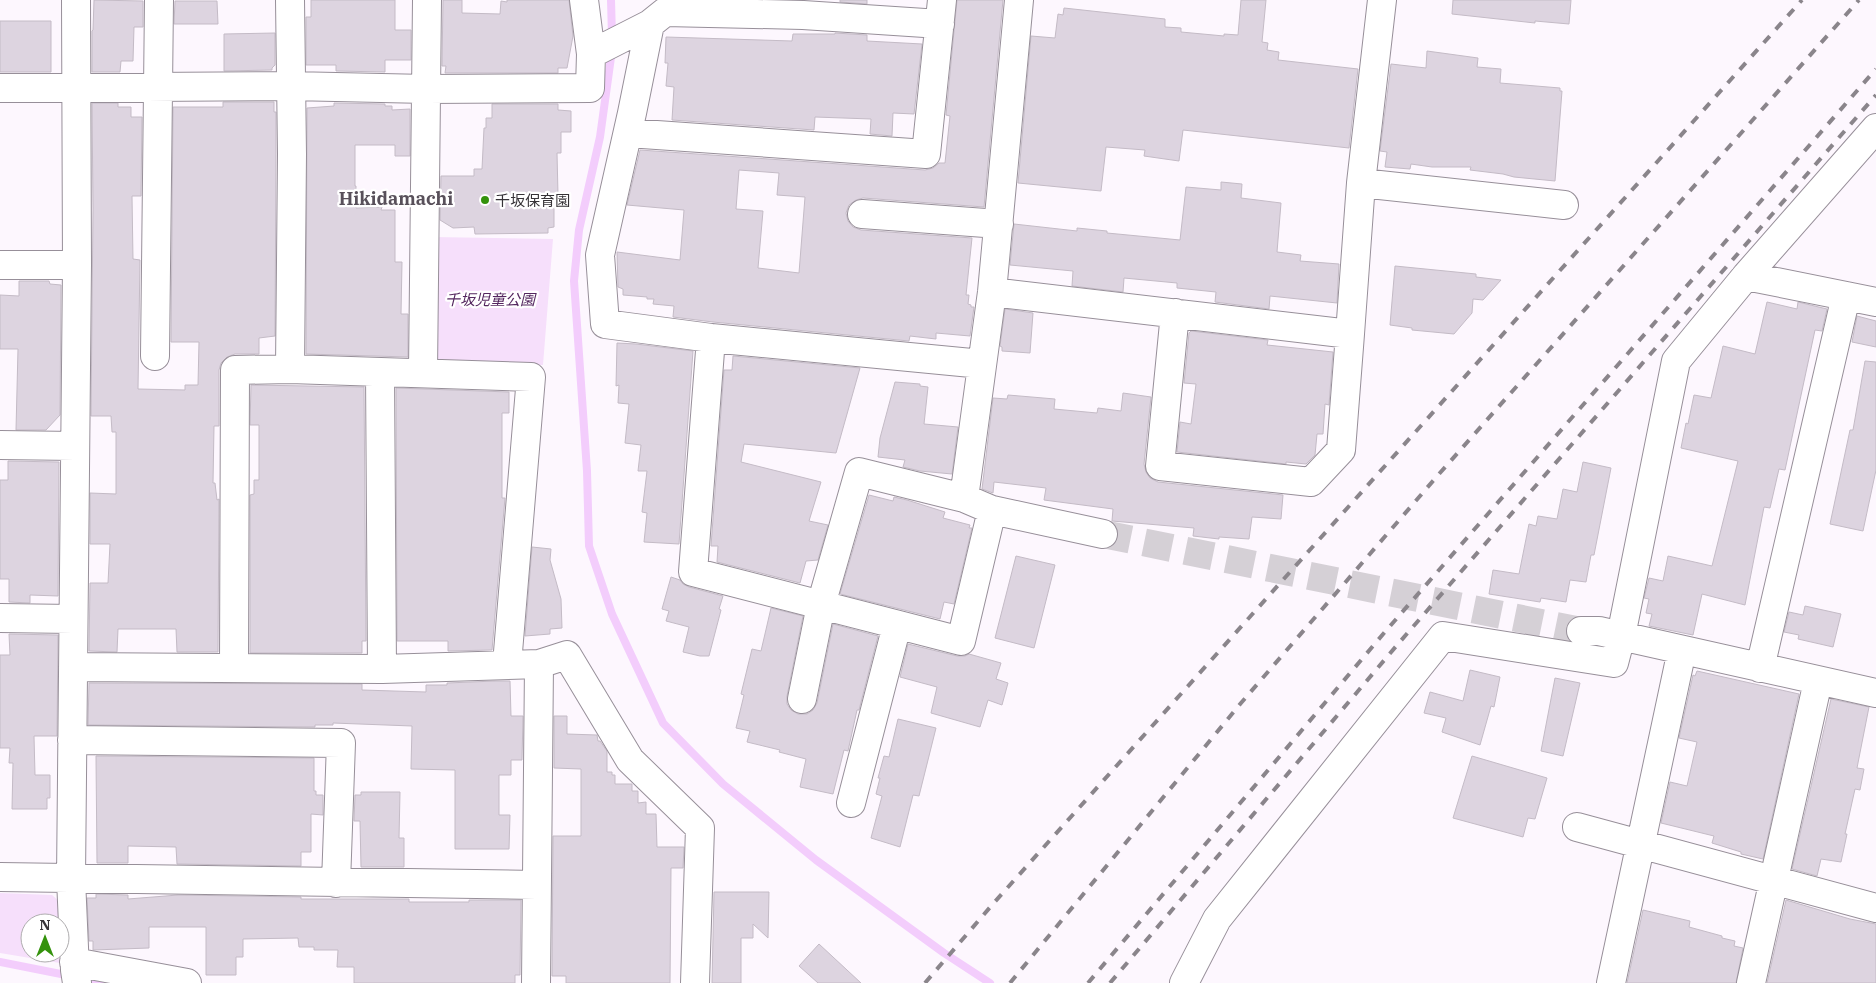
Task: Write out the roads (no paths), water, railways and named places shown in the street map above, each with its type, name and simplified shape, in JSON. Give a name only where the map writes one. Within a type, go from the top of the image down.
[{"type":"street","points":[[76,0],[77,265],[71,879],[76,974],[187,983]]},
{"type":"street","points":[[155,356],[159,0]]},
{"type":"street","points":[[290,0],[292,154],[290,369]]},
{"type":"street","points":[[424,373],[428,0]]},
{"type":"street","points":[[0,88],[290,86],[427,89],[590,88],[598,50],[584,0]]},
{"type":"street","points":[[964,498],[992,292],[1019,0]]},
{"type":"street","points":[[1174,314],[1160,466],[1311,482],[1341,450],[1361,183],[1382,0]]},
{"type":"street","points":[[598,50],[653,17],[804,8],[941,12],[926,154],[628,133]]},
{"type":"street","points":[[653,17],[600,255],[605,324],[711,338],[982,364]]},
{"type":"street","points":[[1184,983],[1217,919],[1443,636],[1614,663],[1676,361],[1746,276],[1876,128]]},
{"type":"street","points":[[1361,183],[1564,206]]},
{"type":"street","points":[[862,214],[999,224]]},
{"type":"street","points":[[0,265],[77,265]]},
{"type":"street","points":[[1746,276],[1876,302]]},
{"type":"street","points":[[992,292],[1350,334]]},
{"type":"street","points":[[1760,668],[1846,296]]},
{"type":"street","points":[[711,338],[693,572],[961,641],[992,510]]},
{"type":"street","points":[[234,668],[234,370],[290,369],[531,377],[508,664]]},
{"type":"street","points":[[380,372],[382,669]]},
{"type":"street","points":[[0,445],[75,446]]},
{"type":"street","points":[[802,699],[821,605],[859,472],[964,498],[992,510],[1103,534]]},
{"type":"street","points":[[0,618],[73,619]]},
{"type":"street","points":[[851,803],[897,625]]},
{"type":"street","points":[[1581,631],[1599,631],[1818,682],[1876,693]]},
{"type":"street","points":[[1611,983],[1682,650]]},
{"type":"street","points":[[73,666],[382,669],[539,664],[567,655],[630,760],[700,828],[695,983]]},
{"type":"street","points":[[536,983],[539,664]]},
{"type":"street","points":[[1751,983],[1818,682]]},
{"type":"street","points":[[72,740],[340,742],[336,883]]},
{"type":"street","points":[[1577,827],[1876,908]]},
{"type":"street","points":[[0,878],[536,885]]},
{"type":"waterway","points":[[611,0],[612,36]]},
{"type":"waterway","points":[[612,50],[600,137],[579,230],[574,281],[587,471],[589,546],[612,614],[663,723],[723,784],[816,860],[944,953],[990,983]]},
{"type":"waterway","points":[[0,962],[106,983]]},
{"type":"tunnel","points":[[1103,534],[1581,631]]},
{"type":"railway","points":[[925,983],[992,905],[1802,0]]},
{"type":"railway","points":[[1010,983],[1241,703],[1439,474],[1859,0]]},
{"type":"railway","points":[[1088,983],[1384,633],[1876,69]]},
{"type":"railway","points":[[1110,983],[1398,644],[1876,95]]},
{"type":"place","name":"千坂保育園","points":[[485,200]]},
{"type":"district","name":"Hikidamachi","points":[[396,198]]},
{"type":"park label","name":"千坂児童公園","points":[[490,299]]}]
